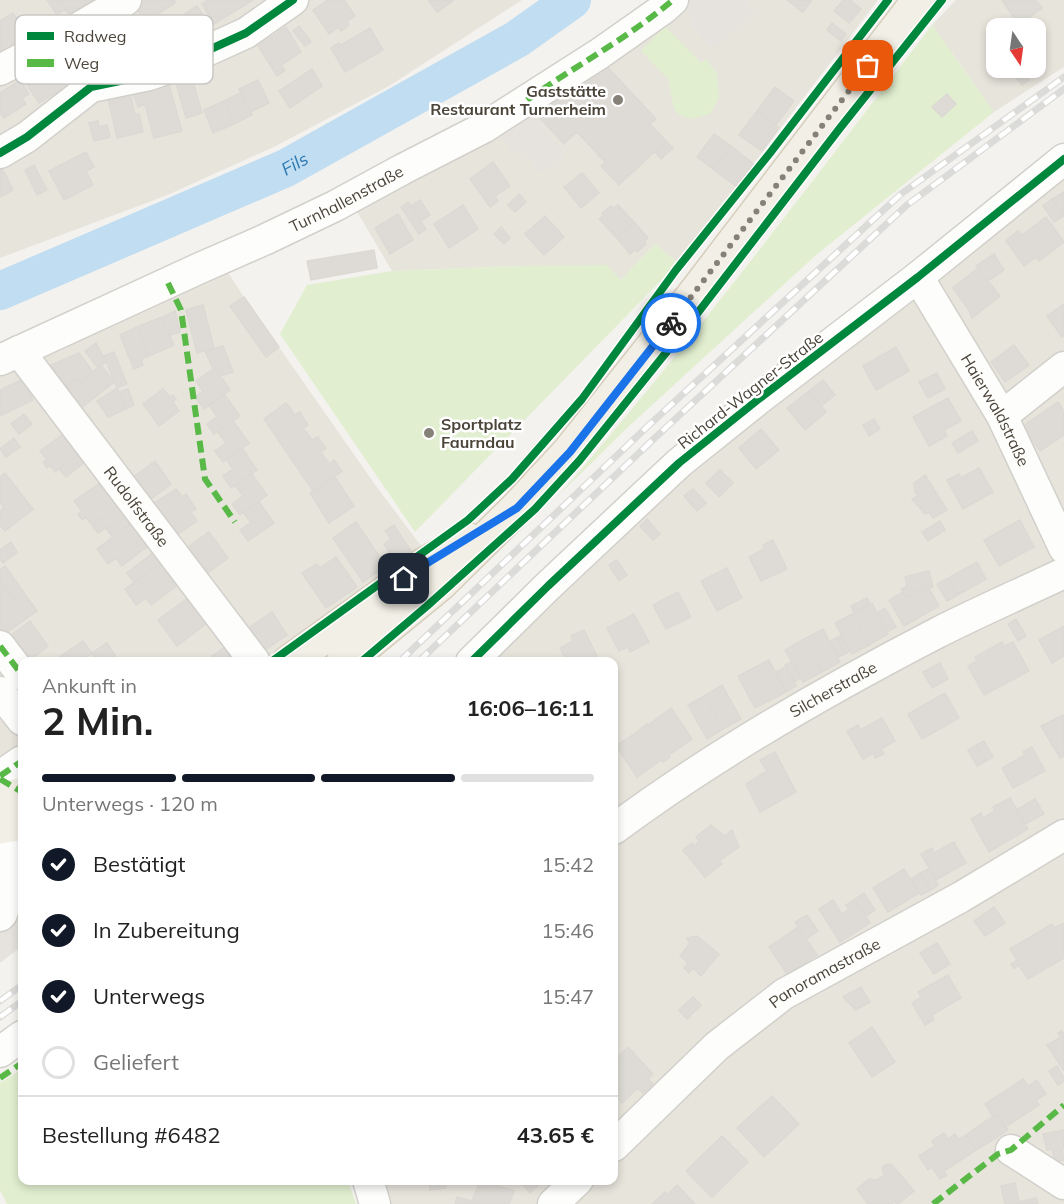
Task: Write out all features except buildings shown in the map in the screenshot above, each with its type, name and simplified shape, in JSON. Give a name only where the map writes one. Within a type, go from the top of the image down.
[{"type":"main road","points":[[350,657],[441,582],[517,508],[570,452],[614,398],[919,0]]},
{"type":"main road","points":[[296,657],[424,565],[517,508]]},
{"type":"main road","points":[[0,800],[18,795]]},
{"type":"main road","points":[[0,826],[18,824]]},
{"type":"street","points":[[100,15],[126,0]]},
{"type":"street","points":[[213,48],[246,33],[293,0]]},
{"type":"street","name":"Turnhallenstraße","points":[[9,356],[335,206],[483,128],[599,54],[673,0]]},
{"type":"street","points":[[0,70],[15,62]]},
{"type":"street","points":[[2,146],[27,137],[91,87],[105,84]]},
{"type":"street","name":"Richard-Wagner-Straße","points":[[476,657],[548,586],[680,463],[760,398],[918,277],[1064,159]]},
{"type":"street","name":"Haierwaldstraße","points":[[918,277],[1002,416],[1064,548]]},
{"type":"street","name":"Rudolfstraße","points":[[9,356],[251,657]]},
{"type":"street","points":[[1002,416],[1064,367]]},
{"type":"street","name":"Silcherstraße","points":[[618,826],[727,752],[820,696],[938,633],[1064,573]]},
{"type":"street","points":[[0,646],[18,670]]},
{"type":"street","points":[[0,692],[18,715]]},
{"type":"street","points":[[0,776],[18,764]]},
{"type":"street","points":[[0,826],[4,838],[8,896],[0,916]]},
{"type":"street","name":"Panoramastraße","points":[[618,1142],[717,1046],[784,994],[961,897],[1064,836]]},
{"type":"street","points":[[0,1052],[18,1039]]},
{"type":"street","points":[[1011,1150],[1064,1184]]},
{"type":"street","points":[[369,1185],[375,1204]]},
{"type":"street","points":[[554,1204],[573,1185]]},
{"type":"shaded area","points":[[0,0],[522,0],[389,86],[274,147],[165,196],[0,258]]},
{"type":"shaded area","points":[[686,0],[878,0],[678,263],[655,244],[621,280],[519,266],[392,271],[353,205]]},
{"type":"shaded area","points":[[689,0],[746,0],[755,10],[712,49],[688,23],[694,18],[682,6]]},
{"type":"shaded area","points":[[956,0],[1064,0],[1064,67],[994,112],[932,25]]},
{"type":"shaded area","points":[[531,113],[565,154],[541,173],[520,148],[513,153],[501,138]]},
{"type":"shaded area","points":[[1064,170],[1064,1204],[391,1204],[386,1185],[618,1185],[618,657],[489,657],[651,500]]},
{"type":"shaded area","points":[[227,271],[376,486],[422,547],[268,657],[18,657],[18,783],[5,791],[18,845],[18,894],[0,929],[0,376]]},
{"type":"shaded area","points":[[18,894],[18,949],[0,963],[0,929]]},
{"type":"green space","points":[[932,25],[994,112],[816,255],[627,428],[558,496],[702,323]]},
{"type":"green space","points":[[665,26],[701,63],[706,59],[717,74],[719,97],[710,114],[691,119],[680,115],[674,109],[668,79],[641,51]]},
{"type":"green space","name":"Sportplatz Faurndau","points":[[655,244],[678,263],[415,532],[280,334],[307,285],[392,271],[519,266],[607,265],[621,280]]},
{"type":"green space","points":[[18,1072],[18,1185],[349,1185],[356,1204],[7,1204],[0,1190],[0,1083]]},
{"type":"waterway","name":"Fils","points":[[0,291],[286,168],[517,39],[572,0]]},
{"type":"railway","points":[[404,657],[648,426],[901,194],[1064,77]]},
{"type":"railway","points":[[423,657],[658,435],[907,205],[1064,89]]},
{"type":"railway","points":[[0,1001],[18,988]]},
{"type":"railway","points":[[0,1017],[18,1004]]},
{"type":"marked path","points":[[527,100],[638,27],[673,0]]},
{"type":"marked path","points":[[168,283],[181,310],[205,479],[235,522]]},
{"type":"marked path","points":[[0,646],[18,670]]},
{"type":"marked path","points":[[0,776],[18,764]]},
{"type":"marked path","points":[[0,779],[18,790]]},
{"type":"marked path","points":[[0,1078],[18,1066]]},
{"type":"marked path","points":[[933,1204],[998,1154],[1011,1150],[1064,1105]]},
{"type":"cycle path","points":[[213,48],[246,33],[293,0]]},
{"type":"cycle path","points":[[278,657],[468,520],[512,479],[582,399],[676,270],[888,0]]},
{"type":"cycle path","points":[[367,657],[535,509],[579,461],[942,0]]},
{"type":"cycle path","points":[[0,153],[27,137],[91,87],[106,84]]},
{"type":"cycle path","points":[[476,657],[679,463],[918,277],[1064,159]]},
{"type":"way so far","points":[[671,323],[868,66]]},
{"type":"place","name":"Gaststätte Restaurant Turnerheim","points":[[618,100]]},
{"type":"place","name":"Sportplatz Faurndau","points":[[429,433]]},
{"type":"route","points":[[404,579],[517,508],[570,452],[671,323]]}]
